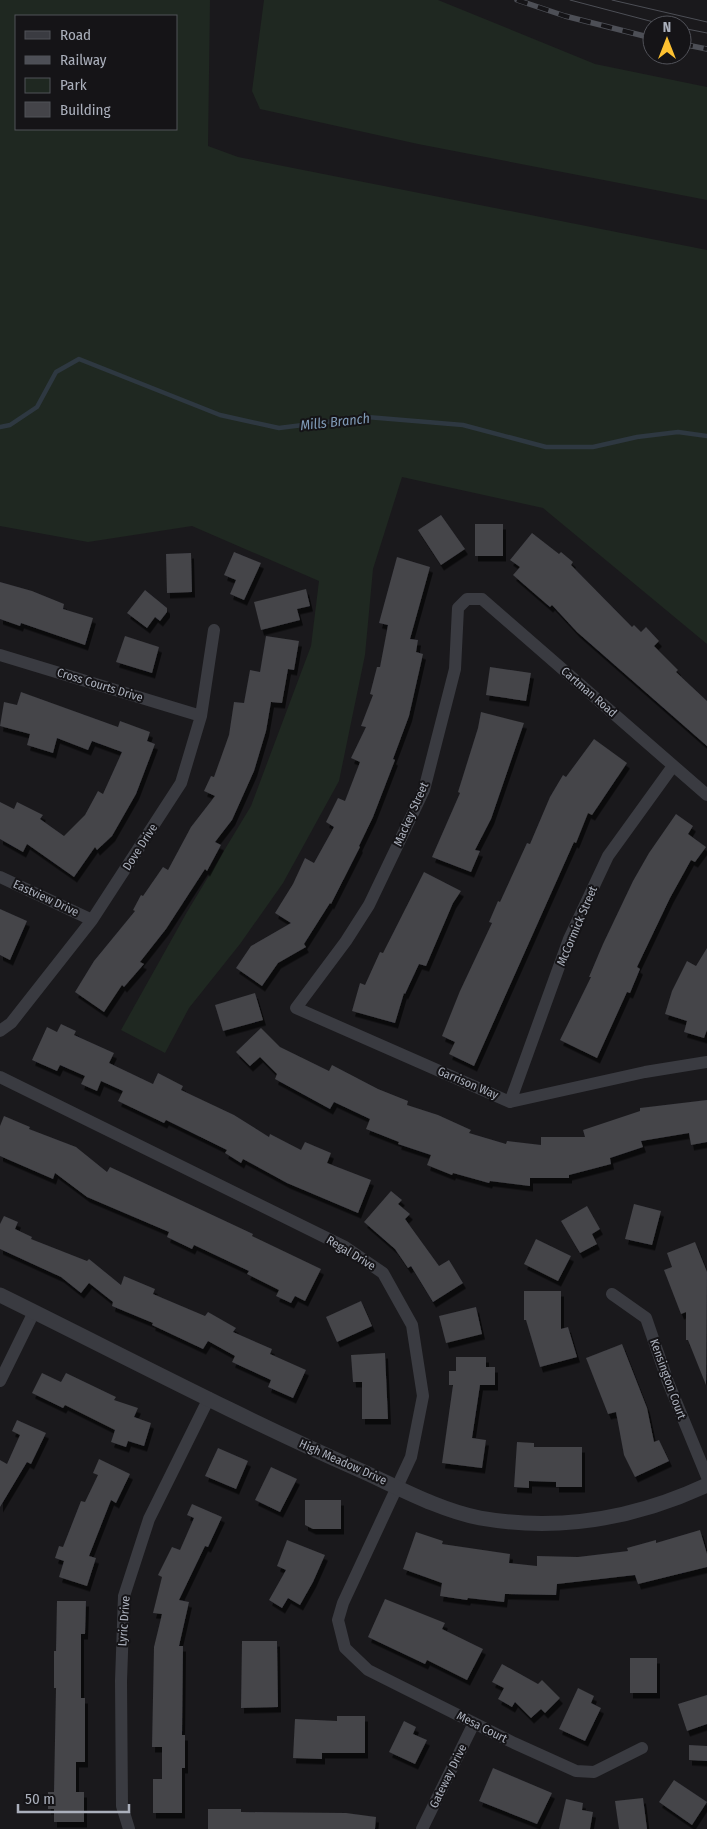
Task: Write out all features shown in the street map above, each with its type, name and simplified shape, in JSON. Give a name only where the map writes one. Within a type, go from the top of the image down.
[{"type":"street","name":"Cartman Road","points":[[467,599],[482,599],[707,795]]},
{"type":"street","name":"Mackey Street","points":[[296,1008],[346,941],[369,905],[424,790],[455,669],[458,608],[467,599]]},
{"type":"street","name":"Dove Drive","points":[[0,1031],[11,1023],[92,920],[181,783],[201,716],[214,630]]},
{"type":"street","name":"Cross Courts Drive","points":[[0,655],[201,716]]},
{"type":"street","name":"McCormick Street","points":[[510,1102],[569,939],[608,856],[673,766]]},
{"type":"street","name":"Eastview Drive","points":[[0,877],[92,920]]},
{"type":"street","name":"Garrison Way","points":[[296,1008],[510,1102],[645,1072],[707,1062]]},
{"type":"street","name":"Regal Drive","points":[[0,1077],[345,1247],[383,1273],[412,1325],[423,1396],[411,1457],[343,1603],[338,1620],[341,1633]]},
{"type":"street","name":"Kensington Court","points":[[612,1294],[646,1318],[668,1382],[707,1478]]},
{"type":"street","name":"High Meadow Drive","points":[[0,1295],[209,1398],[397,1486],[449,1508],[479,1518],[548,1524],[594,1522],[674,1500],[707,1486]]},
{"type":"street","points":[[0,1381],[34,1312]]},
{"type":"street","name":"Lyric Drive","points":[[128,1829],[122,1806],[121,1681],[124,1596],[149,1519],[209,1398]]},
{"type":"street","name":"Mesa Court","points":[[341,1633],[345,1648],[368,1670],[576,1772],[594,1772],[642,1748]]},
{"type":"street","name":"Gateway Drive","points":[[422,1829],[474,1723]]},
{"type":"green space","points":[[0,0],[210,0],[208,146],[238,157],[707,250],[707,644],[543,508],[402,477],[373,569],[365,655],[339,781],[283,883],[240,944],[189,1008],[165,1053],[121,1030],[187,912],[251,806],[311,646],[319,581],[192,526],[88,542],[0,526]]},
{"type":"green space","points":[[264,0],[438,0],[595,64],[707,87],[707,200],[418,144],[260,109],[252,91]]},
{"type":"building","points":[[441,515],[465,549],[441,565],[418,530]]},
{"type":"building","points":[[475,524],[503,524],[503,556],[475,556]]},
{"type":"building","points":[[532,533],[559,554],[561,552],[573,562],[571,565],[632,627],[634,625],[641,632],[646,627],[659,641],[654,646],[678,670],[676,672],[707,701],[707,746],[577,632],[552,605],[550,607],[513,575],[520,567],[510,560]]},
{"type":"building","points":[[234,552],[261,563],[244,600],[230,594],[236,580],[224,575]]},
{"type":"building","points":[[191,553],[192,592],[167,593],[166,554]]},
{"type":"building","points":[[397,557],[430,567],[410,639],[418,640],[416,652],[423,654],[409,716],[393,759],[395,760],[373,817],[331,904],[304,944],[306,947],[278,963],[262,986],[236,968],[251,946],[291,923],[275,913],[293,884],[305,858],[314,863],[334,827],[326,822],[338,798],[345,801],[360,762],[351,758],[366,727],[361,726],[373,695],[370,694],[377,667],[380,667],[388,625],[379,623]]},
{"type":"building","points":[[0,582],[32,591],[64,604],[63,609],[93,618],[85,645],[21,623],[20,626],[0,619]]},
{"type":"building","points":[[306,589],[310,606],[297,609],[300,620],[261,630],[254,602]]},
{"type":"building","points":[[145,590],[167,608],[167,612],[160,621],[155,617],[147,628],[127,613]]},
{"type":"building","points":[[125,636],[159,647],[152,673],[116,662]]},
{"type":"building","points":[[266,636],[299,641],[294,670],[288,669],[282,703],[271,702],[266,731],[254,771],[232,820],[215,842],[221,845],[207,871],[205,869],[166,929],[140,962],[144,964],[124,987],[122,985],[104,1012],[75,992],[94,961],[135,911],[133,910],[141,895],[143,896],[163,867],[168,870],[191,827],[215,796],[204,791],[211,776],[214,777],[229,735],[234,702],[244,703],[250,670],[260,672]]},
{"type":"building","points":[[490,667],[531,673],[526,701],[486,695]]},
{"type":"building","points":[[21,692],[118,727],[120,721],[150,732],[147,741],[155,744],[136,794],[112,836],[97,850],[95,847],[74,877],[27,844],[23,852],[0,839],[0,802],[14,809],[17,802],[43,815],[40,819],[64,836],[85,815],[98,791],[103,794],[122,752],[92,741],[88,750],[57,738],[53,753],[27,745],[30,734],[0,726],[4,702],[17,705]]},
{"type":"building","points":[[481,712],[524,723],[491,819],[475,850],[480,851],[471,872],[432,857],[460,793],[458,792],[478,728]]},
{"type":"building","points":[[594,739],[627,763],[592,815],[588,813],[474,1066],[449,1054],[455,1042],[442,1036],[460,991],[492,923],[489,922],[498,901],[500,902],[527,843],[530,844],[550,797],[563,775],[566,777]]},
{"type":"building","points":[[676,814],[693,826],[688,834],[706,847],[695,862],[691,860],[670,898],[637,967],[640,969],[630,993],[627,992],[597,1058],[560,1040],[591,977],[589,977],[603,944],[633,881],[649,853]]},
{"type":"building","points":[[424,872],[461,891],[453,903],[426,966],[419,964],[404,993],[395,1023],[352,1011],[360,983],[365,985],[380,952],[383,953]]},
{"type":"building","points":[[0,909],[27,921],[10,960],[0,955]]},
{"type":"building","points":[[707,948],[707,1030],[704,1038],[684,1032],[687,1021],[665,1014],[672,991],[687,961],[696,966]]},
{"type":"building","points":[[255,993],[263,1020],[223,1031],[215,1005]]},
{"type":"building","points":[[61,1024],[76,1031],[74,1035],[114,1053],[109,1063],[153,1084],[158,1073],[183,1086],[181,1090],[234,1115],[269,1137],[270,1134],[301,1150],[305,1142],[331,1153],[327,1163],[371,1180],[358,1213],[287,1183],[243,1159],[241,1163],[225,1153],[227,1150],[166,1120],[164,1123],[118,1101],[123,1091],[101,1081],[97,1091],[81,1084],[85,1076],[60,1065],[57,1071],[32,1060],[47,1027],[57,1032]]},
{"type":"building","points":[[261,1028],[280,1047],[329,1071],[332,1065],[378,1089],[408,1101],[407,1105],[438,1115],[471,1130],[469,1133],[506,1144],[507,1141],[541,1145],[541,1137],[585,1137],[583,1130],[640,1111],[640,1108],[707,1100],[707,1142],[691,1145],[689,1133],[641,1141],[643,1147],[610,1158],[611,1164],[569,1175],[569,1178],[530,1178],[530,1186],[490,1181],[489,1183],[453,1173],[452,1175],[427,1165],[431,1155],[398,1144],[399,1142],[366,1129],[370,1119],[334,1102],[330,1109],[275,1079],[277,1074],[260,1057],[250,1066],[236,1052]]},
{"type":"building","points":[[4,1116],[30,1127],[29,1129],[76,1147],[107,1172],[110,1167],[253,1234],[252,1236],[321,1269],[305,1301],[295,1296],[291,1303],[276,1296],[279,1290],[247,1274],[249,1271],[194,1245],[192,1249],[167,1237],[169,1232],[87,1197],[55,1173],[53,1179],[0,1156],[0,1126]]},
{"type":"building","points":[[391,1191],[402,1200],[398,1204],[410,1214],[405,1219],[439,1266],[449,1260],[463,1283],[433,1302],[411,1266],[408,1268],[395,1249],[364,1222]]},
{"type":"building","points":[[634,1204],[661,1211],[652,1245],[625,1239]]},
{"type":"building","points":[[587,1206],[600,1229],[592,1234],[597,1244],[580,1253],[561,1221]]},
{"type":"building","points":[[4,1216],[18,1222],[15,1229],[32,1237],[31,1239],[87,1261],[89,1259],[121,1285],[124,1276],[155,1289],[153,1294],[205,1316],[208,1312],[236,1328],[233,1332],[272,1349],[270,1354],[306,1370],[293,1398],[268,1387],[271,1380],[232,1362],[235,1356],[208,1341],[203,1349],[152,1325],[153,1323],[112,1306],[113,1302],[89,1283],[81,1293],[61,1277],[0,1249],[0,1224]]},
{"type":"building","points":[[536,1239],[571,1256],[558,1281],[524,1264]]},
{"type":"building","points":[[695,1242],[707,1272],[706,1385],[688,1340],[686,1340],[686,1312],[681,1314],[664,1270],[672,1267],[667,1253]]},
{"type":"building","points":[[524,1291],[561,1291],[561,1329],[568,1327],[577,1357],[540,1367],[526,1320],[524,1320]]},
{"type":"building","points":[[361,1301],[372,1326],[337,1342],[326,1317]]},
{"type":"building","points":[[476,1307],[482,1334],[446,1343],[439,1316]]},
{"type":"building","points":[[622,1344],[647,1408],[654,1442],[659,1440],[669,1461],[635,1477],[624,1455],[616,1412],[608,1414],[586,1358]]},
{"type":"building","points":[[385,1353],[388,1419],[362,1419],[362,1382],[353,1382],[351,1355]]},
{"type":"building","points":[[456,1357],[486,1357],[486,1367],[495,1367],[495,1385],[480,1385],[472,1438],[486,1440],[482,1468],[442,1463],[453,1385],[449,1385],[449,1371],[456,1371]]},
{"type":"building","points":[[42,1373],[61,1382],[66,1373],[116,1397],[114,1400],[138,1408],[134,1417],[151,1423],[144,1446],[128,1441],[126,1447],[111,1442],[115,1430],[65,1405],[63,1408],[32,1393]]},
{"type":"building","points":[[17,1420],[46,1433],[31,1464],[27,1462],[0,1507],[0,1460],[7,1464],[20,1435],[12,1431]]},
{"type":"building","points":[[517,1442],[534,1443],[534,1447],[582,1447],[582,1487],[556,1487],[556,1482],[529,1481],[529,1488],[514,1487]]},
{"type":"building","points":[[218,1448],[248,1461],[236,1489],[205,1476]]},
{"type":"building","points":[[99,1459],[130,1474],[116,1503],[111,1500],[89,1556],[96,1558],[87,1586],[59,1577],[64,1561],[55,1558],[59,1546],[63,1547],[81,1501],[85,1502],[98,1475],[93,1473]]},
{"type":"building","points":[[271,1467],[297,1479],[280,1512],[255,1500]]},
{"type":"building","points":[[305,1500],[341,1500],[341,1529],[313,1529],[305,1525]]},
{"type":"building","points":[[192,1504],[222,1517],[208,1547],[205,1546],[179,1600],[189,1602],[179,1646],[183,1646],[182,1735],[185,1735],[185,1768],[182,1768],[182,1813],[153,1813],[153,1779],[162,1779],[162,1747],[152,1747],[154,1647],[162,1614],[153,1613],[162,1577],[158,1575],[172,1547],[180,1550],[194,1518],[187,1515]]},
{"type":"building","points":[[700,1530],[707,1554],[707,1567],[638,1584],[635,1575],[557,1584],[556,1595],[505,1594],[504,1602],[440,1596],[442,1583],[403,1569],[416,1532],[443,1541],[442,1544],[510,1554],[509,1563],[537,1566],[537,1556],[578,1557],[628,1551],[627,1548],[656,1540],[656,1543]]},
{"type":"building","points":[[287,1540],[325,1555],[300,1605],[288,1598],[282,1608],[269,1600],[286,1570],[277,1566]]},
{"type":"building","points":[[385,1599],[445,1623],[442,1629],[483,1649],[467,1680],[427,1660],[425,1664],[368,1637]]},
{"type":"building","points":[[57,1601],[86,1601],[85,1634],[81,1634],[81,1698],[85,1698],[85,1762],[76,1762],[76,1792],[84,1792],[84,1822],[54,1822],[54,1809],[48,1809],[48,1792],[54,1792],[56,1688],[54,1688],[54,1651],[56,1651]]},
{"type":"building","points":[[242,1641],[277,1641],[278,1707],[241,1708]]},
{"type":"building","points":[[630,1658],[657,1658],[657,1693],[630,1693]]},
{"type":"building","points":[[502,1664],[538,1684],[542,1680],[560,1698],[545,1713],[541,1709],[531,1718],[515,1702],[512,1707],[498,1699],[504,1688],[492,1682]]},
{"type":"building","points":[[578,1688],[594,1696],[591,1703],[601,1708],[585,1741],[559,1729]]},
{"type":"building","points":[[707,1695],[707,1724],[687,1731],[678,1704]]},
{"type":"building","points":[[337,1716],[365,1716],[365,1753],[322,1753],[322,1759],[293,1758],[295,1719],[337,1721]]},
{"type":"building","points":[[404,1721],[416,1727],[413,1734],[427,1740],[415,1764],[389,1752]]},
{"type":"building","points":[[689,1745],[707,1746],[707,1761],[689,1760]]},
{"type":"building","points":[[493,1768],[552,1793],[537,1824],[479,1801]]},
{"type":"building","points":[[674,1780],[707,1802],[692,1825],[659,1802]]},
{"type":"building","points":[[643,1798],[647,1829],[619,1829],[615,1801]]},
{"type":"building","points":[[566,1799],[583,1803],[582,1810],[593,1812],[590,1829],[559,1829]]},
{"type":"building","points":[[208,1809],[241,1809],[241,1812],[346,1813],[376,1817],[375,1829],[208,1829]]},
{"type":"waterway","name":"Mills Branch","points":[[0,427],[10,425],[37,407],[56,372],[79,359],[220,415],[279,428],[367,417],[463,425],[546,447],[593,447],[637,437],[678,432],[707,436]]},
{"type":"tram line","points":[[570,0],[642,19]]},
{"type":"tram line","points":[[612,0],[707,22]]},
{"type":"tram line","points":[[692,30],[707,33]]},
{"type":"railway","points":[[517,0],[565,16],[642,35]]},
{"type":"railway","points":[[692,46],[707,49]]}]
